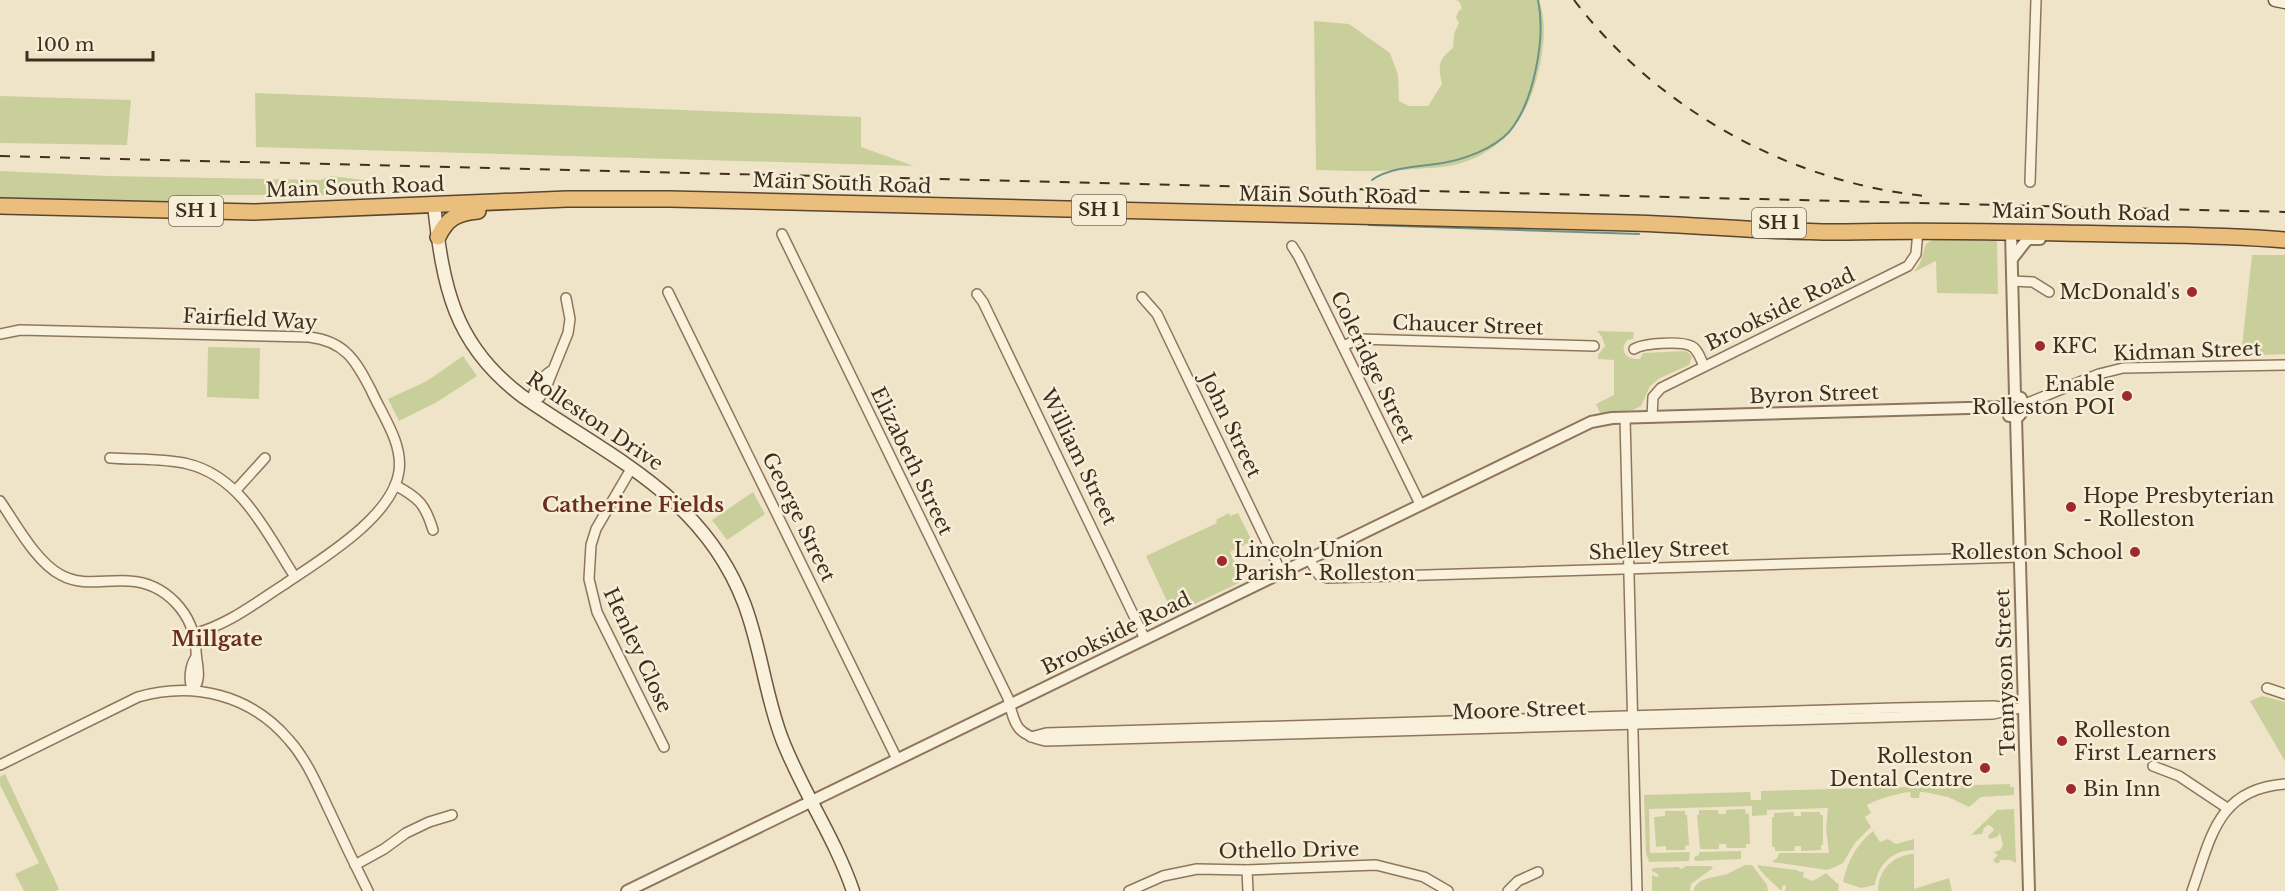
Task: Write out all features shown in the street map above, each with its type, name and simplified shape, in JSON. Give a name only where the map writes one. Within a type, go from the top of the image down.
[{"type":"highway","name":"Main South Road","points":[[0,206],[254,212],[567,199],[706,200],[1683,224],[1726,229],[1846,232],[1875,230],[2011,231],[2285,240]]},
{"type":"highway","points":[[438,237],[447,221],[460,214],[554,205],[567,199]]},
{"type":"main road","points":[[2275,0],[2285,2]]},
{"type":"main road","name":"Rolleston Drive","points":[[434,205],[447,290],[467,336],[495,373],[532,403],[659,488],[685,511],[709,539],[729,571],[748,616],[777,725],[792,762],[840,858],[853,891]]},
{"type":"street","points":[[2030,182],[2036,0]]},
{"type":"street","name":"Brookside Road","points":[[1652,417],[1653,400],[1659,389],[1904,268],[1913,261],[1916,254],[1918,230]]},
{"type":"street","points":[[2011,231],[2015,396]]},
{"type":"street","name":"Elizabeth Street","points":[[782,234],[1009,705]]},
{"type":"street","points":[[2012,260],[2020,246],[2029,239],[2135,241],[2151,235]]},
{"type":"street","name":"Coleridge Street","points":[[1292,246],[1420,504]]},
{"type":"street","points":[[2012,281],[2033,282],[2049,292]]},
{"type":"street","name":"George Street","points":[[668,292],[897,759]]},
{"type":"street","name":"William Street","points":[[977,294],[1145,639]]},
{"type":"street","name":"John Street","points":[[1142,297],[1157,314],[1281,572]]},
{"type":"street","points":[[532,403],[545,390],[568,333],[570,319],[566,298]]},
{"type":"street","name":"Fairfield Way","points":[[0,334],[20,330],[309,337],[330,342],[356,361],[385,418],[399,455],[399,474],[395,485],[378,509],[353,536],[225,623],[193,634]]},
{"type":"street","name":"Chaucer Street","points":[[1343,346],[1359,339],[1594,346]]},
{"type":"street","points":[[1634,349],[1644,344],[1687,345],[1695,350],[1704,366]]},
{"type":"street","name":"Kidman Street","points":[[2025,404],[2099,374],[2123,368],[2285,365]]},
{"type":"street","points":[[2015,396],[2021,398],[2025,404],[2024,411],[2016,417],[2007,413],[2004,407],[2006,400],[2015,396]]},
{"type":"street","name":"Byron Street","points":[[1624,418],[2004,407]]},
{"type":"street","name":"Tennyson Street","points":[[2016,417],[2029,891]]},
{"type":"street","points":[[1624,418],[1637,891]]},
{"type":"street","name":"Brookside Road","points":[[627,891],[1584,425],[1601,420],[1624,418]]},
{"type":"street","points":[[110,458],[186,464],[212,473],[236,490],[295,577]]},
{"type":"street","points":[[236,490],[265,458]]},
{"type":"street","name":"Henley Close","points":[[631,468],[596,529],[591,545],[589,579],[597,612],[664,747]]},
{"type":"street","points":[[395,485],[418,499],[424,507],[433,530]]},
{"type":"street","points":[[0,501],[38,555],[52,570],[68,579],[80,582],[129,581],[151,586],[163,592],[181,609],[193,634],[196,657],[192,662],[190,685],[194,690]]},
{"type":"street","name":"Shelley Street","points":[[1310,559],[1318,575],[1327,578],[2020,557]]},
{"type":"street","points":[[2268,688],[2285,694]]},
{"type":"street","points":[[0,765],[138,697],[168,690],[194,690],[222,695],[266,718],[289,740],[316,782],[368,891]]},
{"type":"street","name":"Moore Street","points":[[1009,705],[1022,732],[1029,737],[1054,741],[1633,720],[1993,714],[2024,707]]},
{"type":"street","points":[[2153,766],[2179,776],[2227,808]]},
{"type":"street","points":[[2192,891],[2210,840],[2227,808],[2241,797],[2267,786],[2285,784]]},
{"type":"street","points":[[355,865],[384,849],[406,833],[429,822],[452,815]]},
{"type":"street","name":"Othello Drive","points":[[1129,891],[1163,876],[1197,869],[1247,870],[1377,866],[1424,877],[1448,891]]},
{"type":"street","points":[[1247,870],[1248,891]]},
{"type":"street","points":[[1508,891],[1518,881],[1538,872]]},
{"type":"green space","points":[[1455,0],[1539,0],[1544,30],[1539,71],[1531,96],[1517,122],[1498,143],[1486,152],[1453,165],[1389,171],[1316,170],[1314,21],[1349,24],[1390,53],[1398,75],[1399,101],[1409,106],[1428,106],[1442,84],[1440,63],[1453,48],[1454,34],[1459,23],[1456,18],[1462,8],[1459,1]]},
{"type":"green space","points":[[255,93],[861,117],[861,147],[914,166],[256,147]]},
{"type":"green space","points":[[0,96],[131,100],[127,145],[0,143]]},
{"type":"green space","points":[[0,171],[109,176],[321,180],[331,176],[372,181],[382,191],[341,195],[198,195],[172,203],[0,199]]},
{"type":"green space","points":[[1934,239],[1997,239],[1998,294],[1937,293],[1936,261],[1914,272],[1920,263],[1926,244]]},
{"type":"green space","points":[[2252,255],[2285,255],[2285,354],[2241,356]]},
{"type":"green space","points":[[1597,331],[1634,332],[1633,339],[1627,340],[1624,348],[1625,354],[1631,358],[1640,359],[1643,353],[1686,351],[1692,356],[1689,365],[1660,378],[1650,386],[1641,406],[1633,410],[1600,413],[1596,404],[1614,395],[1614,360],[1598,359],[1598,355],[1605,346]]},
{"type":"green space","points":[[208,347],[260,348],[259,399],[207,397]]},
{"type":"green space","points":[[463,356],[477,376],[437,402],[399,421],[388,399],[427,381]]},
{"type":"green space","points":[[753,492],[765,514],[727,540],[712,520]]},
{"type":"green space","points":[[1229,513],[1230,516],[1238,513],[1252,541],[1230,552],[1243,581],[1173,614],[1146,556],[1217,523],[1216,520]]},
{"type":"green space","points":[[2262,696],[2285,702],[2285,761],[2250,701]]},
{"type":"green space","points":[[5,774],[59,889],[56,891],[24,891],[15,874],[39,863],[0,785],[0,777]]},
{"type":"green space","points":[[2010,784],[2010,787],[2014,787],[2014,795],[1981,797],[1969,807],[1948,797],[1924,792],[1920,792],[1919,798],[1911,798],[1910,792],[1883,798],[1867,805],[1871,813],[1865,817],[1871,827],[1855,843],[1843,863],[1827,870],[1772,862],[1779,853],[1829,853],[1826,829],[1828,808],[1767,810],[1767,815],[1752,816],[1752,806],[1649,809],[1650,853],[1690,852],[1689,861],[1649,862],[1646,853],[1644,795],[1750,792],[1751,800],[1761,800],[1761,791]]},
{"type":"green space","points":[[1745,809],[1746,814],[1749,814],[1750,844],[1746,844],[1746,848],[1727,848],[1726,844],[1719,844],[1719,849],[1700,849],[1697,815],[1699,815],[1699,810],[1718,810],[1719,814],[1726,814],[1726,810]]},
{"type":"green space","points":[[2014,809],[2016,863],[2010,860],[2000,860],[1996,863],[1993,860],[1998,855],[1994,852],[2000,850],[2003,845],[2000,833],[1997,837],[1989,839],[1988,836],[1994,830],[1988,825],[1982,834],[1971,835],[1997,810]]},
{"type":"green space","points":[[1665,811],[1685,811],[1689,845],[1685,846],[1685,850],[1666,850],[1666,846],[1656,847],[1654,817],[1665,816]]},
{"type":"green space","points":[[1794,812],[1794,816],[1801,816],[1801,812],[1820,812],[1820,815],[1823,815],[1821,850],[1801,851],[1801,846],[1795,846],[1794,851],[1775,851],[1775,847],[1772,847],[1774,813]]},
{"type":"green space","points":[[1873,831],[1880,842],[1888,839],[1896,844],[1914,839],[1914,850],[1899,853],[1887,860],[1879,871],[1875,885],[1861,888],[1843,882],[1854,854]]},
{"type":"green space","points":[[1741,851],[1741,859],[1695,861],[1694,857],[1699,855],[1699,852]]},
{"type":"green space","points":[[1914,854],[1914,889],[1949,878],[1952,891],[1878,891],[1881,876],[1888,865],[1900,857]]},
{"type":"green space","points":[[1745,865],[1752,865],[1767,885],[1768,891],[1693,891],[1695,886],[1707,878],[1727,874]]},
{"type":"green space","points":[[1757,865],[1804,871],[1803,877],[1813,881],[1826,873],[1839,885],[1838,891],[1785,891],[1786,886],[1783,885],[1781,891]]},
{"type":"green space","points":[[1685,866],[1711,866],[1713,868],[1691,884],[1690,891],[1652,891],[1652,875],[1657,877],[1659,875],[1651,870],[1653,868],[1679,867],[1680,869]]},
{"type":"waterway","points":[[1372,180],[1387,172],[1443,163],[1469,156],[1487,148],[1509,132],[1518,120],[1525,104],[1536,69],[1540,32],[1538,0]]},
{"type":"waterway","points":[[1369,207],[1370,196]]},
{"type":"waterway","points":[[1369,225],[1639,234]]},
{"type":"railway","points":[[1574,0],[1607,39],[1645,75],[1686,106],[1730,134],[1776,157],[1824,175],[1874,188],[1925,196]]},
{"type":"railway","points":[[0,156],[2285,212]]},
{"type":"place","name":"McDonald's","points":[[2192,292]]},
{"type":"place","name":"KFC","points":[[2040,346]]},
{"type":"place","name":"Enable Rolleston POI","points":[[2127,396]]},
{"type":"place","name":"Hope Presbyterian - Rolleston","points":[[2071,507]]},
{"type":"place","name":"Rolleston School","points":[[2135,552]]},
{"type":"place","name":"Lincoln Union Parish - Rolleston","points":[[1222,561]]},
{"type":"place","name":"Rolleston First Learners","points":[[2062,741]]},
{"type":"place","name":"Rolleston Dental Centre","points":[[1985,768]]},
{"type":"place","name":"Bin Inn","points":[[2071,789]]},
{"type":"district","name":"Catherine Fields","points":[[633,505]]},
{"type":"district","name":"Millgate","points":[[217,639]]}]
